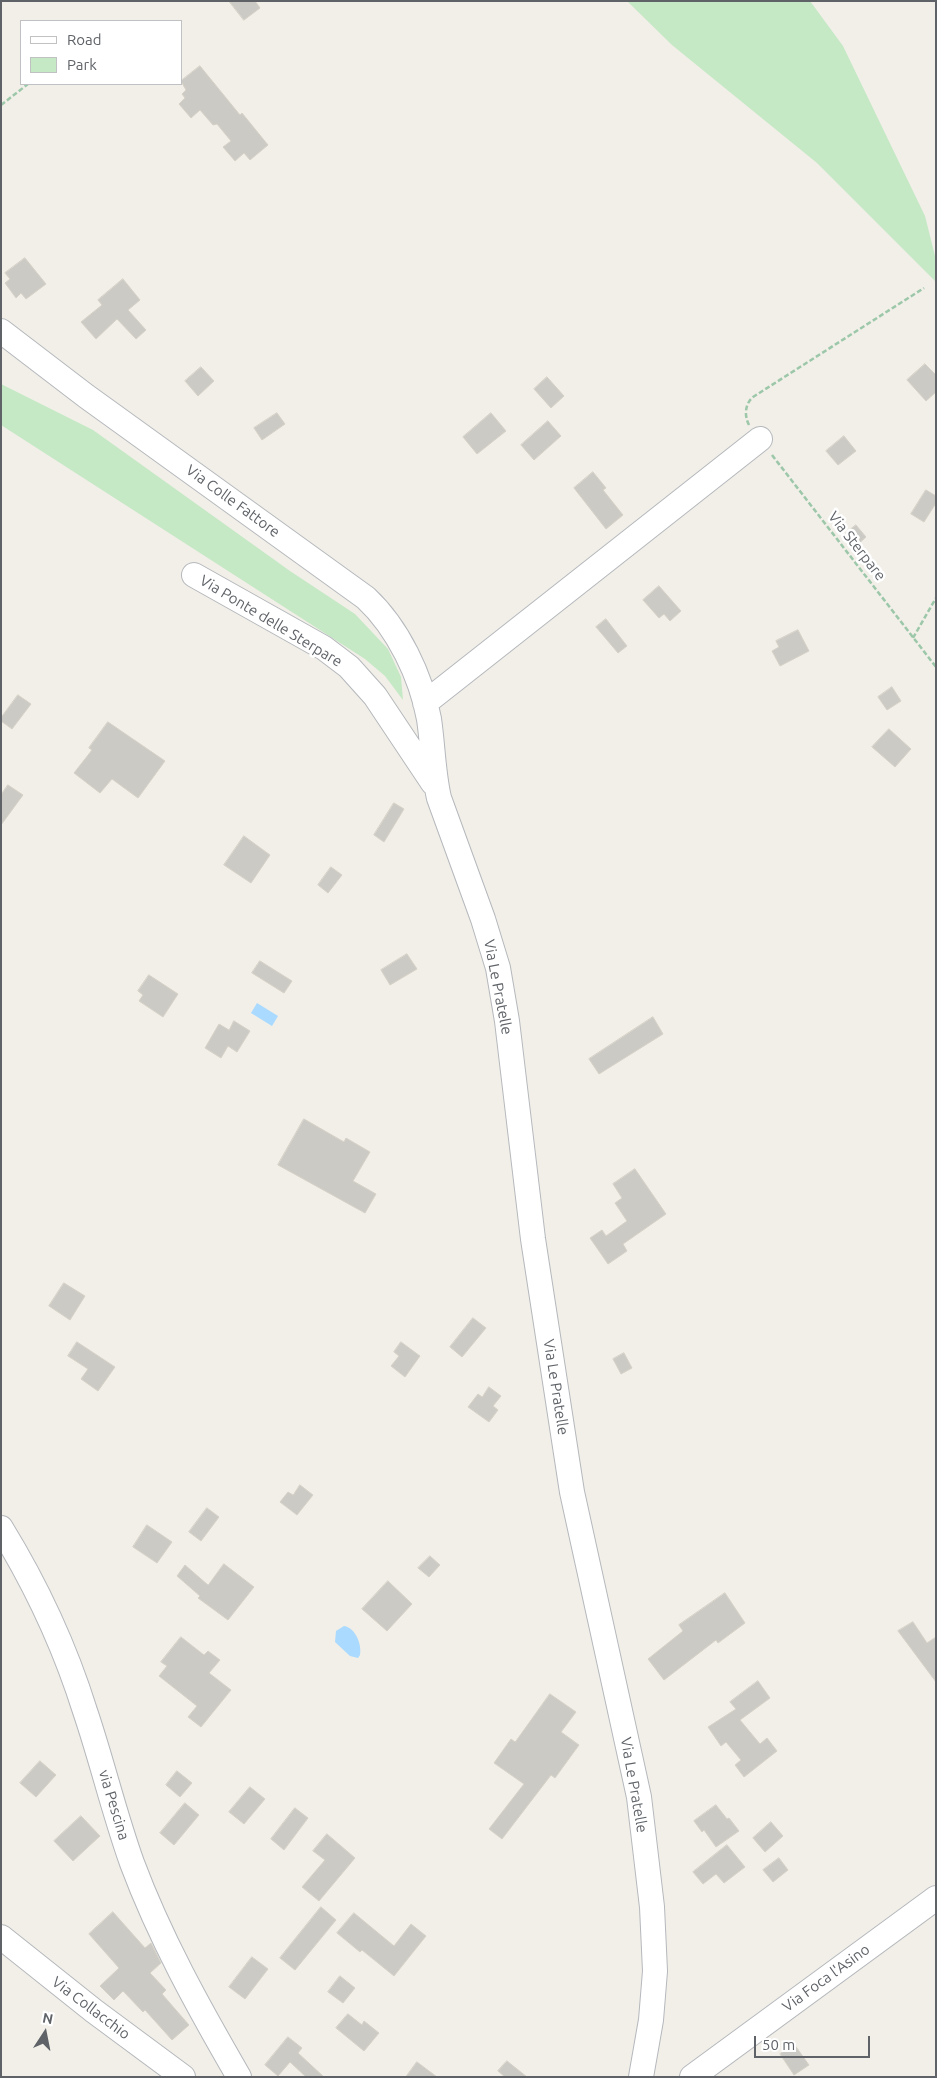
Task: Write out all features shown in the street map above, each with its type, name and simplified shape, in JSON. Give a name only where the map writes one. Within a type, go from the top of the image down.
[{"type":"street","name":"Via Colle Fattore","points":[[1,331],[86,396],[366,598],[382,615],[401,645],[417,678],[425,703]]},
{"type":"street","points":[[425,703],[760,439]]},
{"type":"street","name":"Via Ponte delle Sterpare","points":[[194,575],[324,648],[349,667],[375,696],[437,788]]},
{"type":"street","name":"Via Le Pratelle","points":[[425,703],[430,725],[437,788],[483,919],[498,968],[506,1014],[533,1238],[572,1492],[639,1797],[652,1907],[655,1971],[651,2020],[641,2077]]},
{"type":"street","name":"via Pescina","points":[[1,1528],[37,1593],[75,1680],[120,1828],[146,1898],[184,1977],[239,2077]]},
{"type":"street","name":"Via Foca l'Asino","points":[[692,2077],[936,1898]]},
{"type":"street","name":"Via Collacchio","points":[[1,1937],[94,2011],[183,2077]]},
{"type":"path","points":[[1,105],[27,85]]},
{"type":"path","name":"Via Sterpare","points":[[924,288],[753,397],[747,405],[746,414],[749,426],[936,667]]},
{"type":"path","points":[[913,638],[936,598]]},
{"type":"green space","points":[[627,1],[810,1],[843,46],[925,216],[936,260],[936,282],[817,163],[672,45]]},
{"type":"green space","points":[[1,384],[93,430],[290,571],[355,614],[388,649],[401,677],[403,700],[385,676],[365,659],[1,425]]},
{"type":"water","points":[[257,1003],[278,1016],[272,1026],[251,1013]]},
{"type":"water","points":[[344,1626],[355,1633],[359,1642],[360,1655],[358,1658],[350,1656],[335,1642],[336,1631]]},
{"type":"building","points":[[229,1],[255,1],[260,8],[244,20]]},
{"type":"building","points":[[200,66],[240,115],[242,113],[268,145],[250,160],[244,153],[235,161],[223,147],[231,141],[217,124],[213,125],[200,110],[191,118],[179,104],[185,98],[182,94],[186,90],[182,80]]},
{"type":"building","points":[[25,258],[46,284],[26,299],[21,293],[16,298],[5,283],[10,279],[5,273]]},
{"type":"building","points":[[123,279],[140,300],[128,310],[146,330],[136,339],[117,319],[96,339],[81,322],[102,305],[98,300]]},
{"type":"building","points":[[925,364],[936,375],[936,392],[926,401],[907,380]]},
{"type":"building","points":[[201,367],[214,381],[198,396],[185,381]]},
{"type":"building","points":[[547,377],[564,396],[551,408],[534,389]]},
{"type":"building","points":[[277,413],[285,424],[262,440],[254,428]]},
{"type":"building","points":[[491,413],[506,431],[477,454],[463,437]]},
{"type":"building","points":[[548,421],[561,436],[534,460],[521,445]]},
{"type":"building","points":[[844,436],[856,451],[838,465],[826,451]]},
{"type":"building","points":[[593,472],[606,488],[603,490],[623,515],[606,529],[574,488]]},
{"type":"building","points":[[926,490],[936,496],[936,503],[924,522],[911,514]]},
{"type":"building","points":[[856,525],[866,537],[855,547],[844,535]]},
{"type":"building","points":[[659,586],[681,611],[670,621],[664,614],[659,618],[643,600]]},
{"type":"building","points":[[606,619],[627,646],[618,653],[596,627]]},
{"type":"building","points":[[798,630],[809,651],[780,666],[772,651],[779,647],[776,641]]},
{"type":"building","points":[[892,687],[901,701],[887,710],[878,697]]},
{"type":"building","points":[[18,695],[31,704],[12,729],[1,721],[1,718]]},
{"type":"building","points":[[108,722],[165,761],[138,798],[112,779],[100,793],[74,773],[92,750],[89,748]]},
{"type":"building","points":[[889,729],[911,749],[895,767],[872,747]]},
{"type":"building","points":[[8,785],[23,795],[1,825],[1,795]]},
{"type":"building","points":[[394,803],[404,809],[384,842],[374,835]]},
{"type":"building","points":[[244,836],[270,855],[251,883],[224,865]]},
{"type":"building","points":[[331,867],[342,875],[328,893],[318,885]]},
{"type":"building","points":[[407,954],[417,969],[390,985],[381,970]]},
{"type":"building","points":[[260,961],[292,981],[284,993],[252,973]]},
{"type":"building","points":[[149,975],[178,994],[163,1017],[139,1001],[143,995],[138,991]]},
{"type":"building","points":[[653,1017],[663,1034],[599,1074],[589,1059]]},
{"type":"building","points":[[234,1021],[250,1031],[237,1052],[228,1046],[221,1058],[205,1048],[219,1024],[229,1030]]},
{"type":"building","points":[[304,1119],[344,1142],[346,1138],[370,1152],[353,1181],[376,1194],[365,1213],[278,1165]]},
{"type":"building","points":[[635,1169],[666,1214],[623,1244],[627,1251],[608,1264],[590,1238],[602,1230],[606,1236],[627,1221],[615,1203],[622,1198],[613,1184]]},
{"type":"building","points":[[64,1283],[85,1296],[70,1320],[49,1306]]},
{"type":"building","points":[[473,1318],[486,1328],[462,1357],[450,1347]]},
{"type":"building","points":[[77,1342],[115,1367],[98,1391],[81,1379],[88,1369],[68,1356]]},
{"type":"building","points":[[401,1342],[420,1356],[405,1377],[391,1366],[399,1356],[394,1352]]},
{"type":"building","points":[[624,1353],[632,1368],[621,1374],[613,1359]]},
{"type":"building","points":[[489,1387],[501,1396],[493,1406],[498,1410],[489,1422],[468,1407],[478,1394],[482,1397]]},
{"type":"building","points":[[300,1485],[313,1495],[297,1515],[280,1502],[288,1492],[293,1495]]},
{"type":"building","points":[[207,1508],[219,1517],[201,1541],[189,1532]]},
{"type":"building","points":[[147,1525],[172,1542],[157,1563],[133,1547]]},
{"type":"building","points":[[430,1556],[440,1565],[429,1577],[418,1568]]},
{"type":"building","points":[[224,1564],[254,1587],[228,1620],[198,1598],[200,1596],[177,1576],[185,1565],[208,1585]]},
{"type":"building","points":[[388,1581],[412,1604],[387,1631],[362,1609]]},
{"type":"building","points":[[725,1593],[745,1623],[718,1643],[716,1640],[664,1680],[648,1659],[683,1631],[679,1625]]},
{"type":"building","points":[[913,1622],[927,1643],[936,1637],[936,1682],[898,1631]]},
{"type":"building","points":[[181,1637],[204,1655],[208,1651],[220,1660],[209,1673],[231,1690],[201,1727],[188,1717],[197,1706],[159,1676],[167,1666],[161,1662]]},
{"type":"building","points":[[758,1681],[770,1698],[740,1720],[760,1744],[767,1738],[777,1751],[744,1777],[735,1765],[741,1760],[726,1742],[721,1746],[708,1727],[736,1709],[730,1702]]},
{"type":"building","points":[[550,1694],[576,1712],[561,1732],[579,1745],[555,1778],[551,1775],[502,1839],[489,1829],[524,1784],[494,1763],[511,1739],[515,1742]]},
{"type":"building","points":[[40,1761],[56,1775],[36,1797],[20,1783]]},
{"type":"building","points":[[177,1771],[192,1783],[180,1797],[166,1785]]},
{"type":"building","points":[[250,1787],[265,1799],[244,1824],[229,1812]]},
{"type":"building","points":[[185,1803],[199,1815],[174,1845],[160,1833]]},
{"type":"building","points":[[716,1805],[739,1831],[716,1847],[704,1830],[702,1832],[694,1821]]},
{"type":"building","points":[[295,1808],[308,1818],[284,1850],[271,1839]]},
{"type":"building","points":[[81,1816],[100,1836],[73,1861],[54,1841]]},
{"type":"building","points":[[771,1822],[783,1836],[765,1852],[753,1838]]},
{"type":"building","points":[[327,1834],[355,1858],[319,1901],[302,1887],[325,1860],[313,1851]]},
{"type":"building","points":[[727,1845],[745,1867],[724,1883],[716,1874],[703,1884],[693,1872]]},
{"type":"building","points":[[779,1858],[788,1870],[773,1882],[763,1870]]},
{"type":"building","points":[[321,1907],[336,1920],[295,1970],[280,1958]]},
{"type":"building","points":[[113,1912],[145,1948],[151,1943],[161,1963],[150,1973],[166,1990],[162,1994],[189,2025],[172,2040],[145,2010],[143,2012],[123,1991],[114,2000],[100,1986],[119,1968],[89,1934]]},
{"type":"building","points":[[354,1913],[394,1946],[411,1924],[426,1936],[394,1976],[337,1933]]},
{"type":"building","points":[[252,1957],[268,1969],[245,1999],[229,1987]]},
{"type":"building","points":[[340,1976],[355,1988],[343,2003],[328,1992]]},
{"type":"building","points":[[348,2014],[362,2025],[364,2021],[379,2033],[364,2051],[336,2028]]},
{"type":"building","points":[[288,2037],[302,2048],[298,2053],[324,2077],[306,2077],[290,2062],[278,2076],[265,2065]]},
{"type":"building","points":[[794,2044],[809,2065],[794,2075],[780,2054]]},
{"type":"building","points":[[507,2061],[527,2077],[505,2077],[498,2071]]},
{"type":"building","points":[[417,2062],[437,2077],[406,2077]]}]
